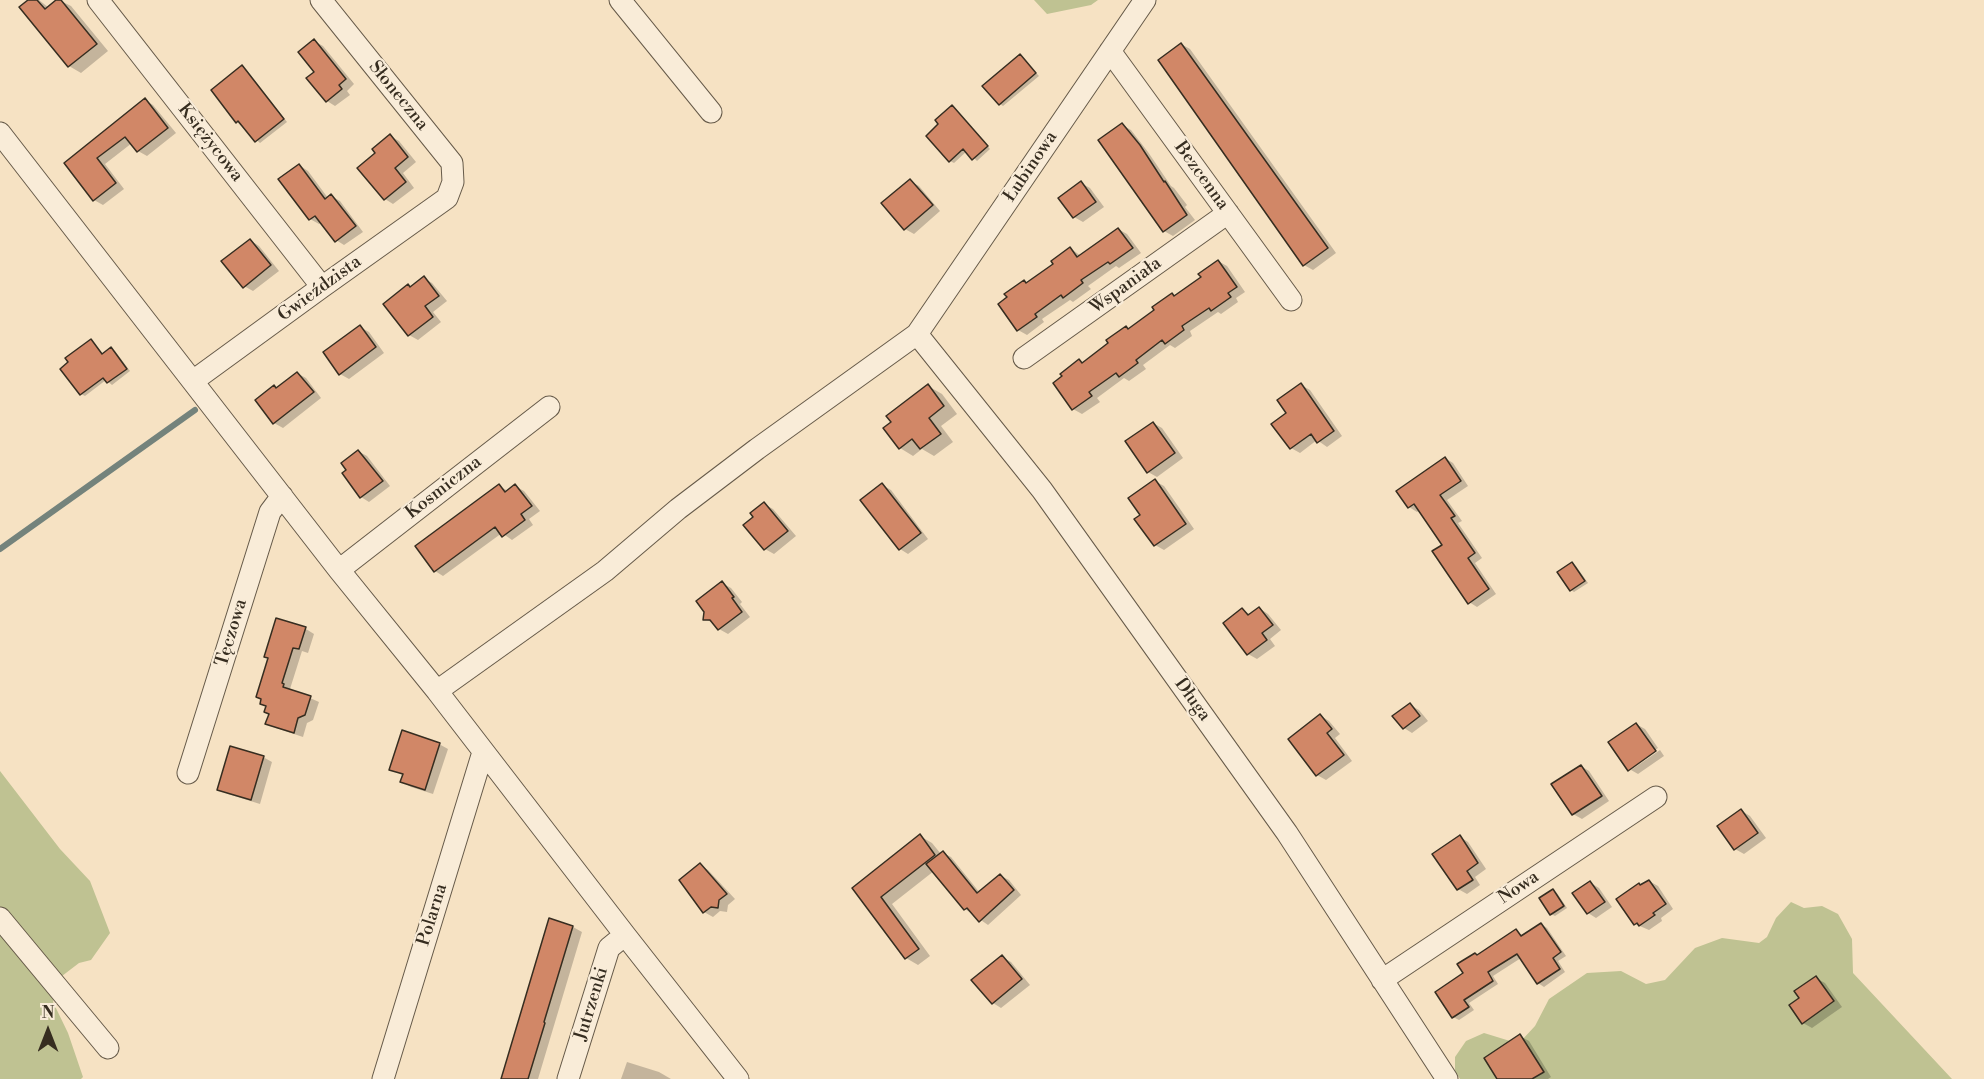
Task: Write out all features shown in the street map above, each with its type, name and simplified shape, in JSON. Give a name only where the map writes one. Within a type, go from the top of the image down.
[{"type":"street","name":"Księżycowa","points":[[98,0],[322,287]]},
{"type":"street","name":"Słoneczna","points":[[321,0],[452,163],[453,182],[447,198]]},
{"type":"street","points":[[620,0],[711,112]]},
{"type":"street","name":"Łubinowa","points":[[436,691],[605,571],[678,509],[748,455],[916,334],[1145,0]]},
{"type":"street","name":"Bezcenna","points":[[1110,51],[1291,300]]},
{"type":"street","points":[[0,133],[738,1079]]},
{"type":"street","name":"Gwieździsta","points":[[193,381],[447,198]]},
{"type":"street","name":"Wspaniała","points":[[1024,358],[1228,213]]},
{"type":"street","name":"Długa","points":[[916,334],[1042,490],[1287,833],[1447,1079]]},
{"type":"street","name":"Kosmiczna","points":[[339,570],[549,407]]},
{"type":"street","name":"Tęczowa","points":[[188,773],[270,512],[282,496]]},
{"type":"street","name":"Polarna","points":[[384,1079],[483,752]]},
{"type":"street","name":"Nowa","points":[[1382,980],[1656,797]]},
{"type":"street","points":[[0,918],[108,1048]]},
{"type":"street","name":"Jutrzenki","points":[[568,1079],[609,948],[625,936]]},
{"type":"green space","points":[[1034,0],[1098,0],[1091,5],[1047,14]]},
{"type":"green space","points":[[0,771],[60,849],[90,881],[110,933],[91,960],[79,963],[62,976],[53,1002],[68,1033],[83,1077],[81,1079],[0,1079]]},
{"type":"green space","points":[[1791,902],[1804,908],[1822,906],[1838,914],[1852,939],[1853,973],[1952,1079],[1460,1079],[1455,1071],[1455,1057],[1466,1041],[1484,1033],[1510,1041],[1522,1040],[1535,1026],[1549,999],[1587,973],[1621,971],[1646,984],[1665,980],[1695,948],[1722,938],[1759,943],[1767,937],[1776,918]]},
{"type":"building","points":[[28,0],[37,0],[45,9],[56,0],[61,0],[97,44],[68,67],[19,7]]},
{"type":"building","points":[[314,39],[346,79],[339,85],[342,89],[326,102],[306,78],[314,72],[298,52]]},
{"type":"building","points":[[1181,43],[1328,248],[1303,266],[1158,60]]},
{"type":"building","points":[[1020,54],[1036,73],[999,105],[982,86]]},
{"type":"building","points":[[242,65],[284,119],[255,142],[238,121],[236,123],[211,90]]},
{"type":"building","points":[[145,98],[168,128],[137,152],[125,137],[97,158],[116,183],[93,201],[64,163]]},
{"type":"building","points":[[952,105],[988,146],[972,160],[963,149],[949,162],[926,136],[938,124],[935,120]]},
{"type":"building","points":[[1122,123],[1140,145],[1187,215],[1163,232],[1098,140]]},
{"type":"building","points":[[390,134],[408,157],[395,168],[406,182],[384,200],[357,168],[375,153],[372,149]]},
{"type":"building","points":[[299,164],[325,199],[331,194],[356,226],[335,242],[315,216],[309,220],[278,179]]},
{"type":"building","points":[[910,179],[933,205],[904,230],[881,203]]},
{"type":"building","points":[[1081,181],[1096,202],[1073,218],[1058,198]]},
{"type":"building","points":[[1118,228],[1133,248],[1081,280],[1083,283],[1063,298],[1061,295],[1035,314],[1037,317],[1017,331],[998,304],[1007,297],[1004,294],[1024,280],[1026,283],[1053,264],[1051,261],[1070,247],[1077,257]]},
{"type":"building","points":[[250,239],[271,265],[243,288],[221,261]]},
{"type":"building","points":[[1218,260],[1237,287],[1228,293],[1231,297],[1211,311],[1209,308],[1182,326],[1184,330],[1165,344],[1162,340],[1119,377],[1116,373],[1089,392],[1092,396],[1072,410],[1053,383],[1062,376],[1060,374],[1079,359],[1082,363],[1108,343],[1106,340],[1126,326],[1128,329],[1154,310],[1152,307],[1172,293],[1174,296],[1201,277],[1198,274]]},
{"type":"building","points":[[424,276],[439,296],[425,306],[433,317],[408,336],[383,304],[408,284],[410,287]]},
{"type":"building","points":[[360,325],[376,347],[339,375],[323,352]]},
{"type":"building","points":[[91,339],[102,354],[111,347],[127,369],[107,383],[103,378],[80,395],[60,369],[68,362],[65,358]]},
{"type":"building","points":[[297,372],[314,392],[273,424],[255,400],[274,385],[276,388]]},
{"type":"building","points":[[1301,383],[1334,431],[1317,443],[1311,434],[1290,449],[1271,424],[1286,413],[1277,400]]},
{"type":"building","points":[[928,384],[944,406],[929,418],[941,434],[920,449],[912,439],[899,449],[883,428],[891,422],[886,416]]},
{"type":"building","points":[[1153,422],[1175,453],[1147,473],[1125,441]]},
{"type":"building","points":[[358,450],[383,481],[360,498],[342,473],[346,470],[341,463]]},
{"type":"building","points":[[1445,457],[1461,481],[1440,495],[1455,516],[1451,518],[1475,553],[1468,558],[1489,589],[1468,604],[1432,551],[1442,545],[1414,504],[1408,508],[1396,491]]},
{"type":"building","points":[[1155,479],[1186,524],[1154,546],[1134,519],[1140,515],[1128,498]]},
{"type":"building","points":[[882,483],[921,533],[899,550],[860,500]]},
{"type":"building","points":[[499,484],[505,492],[515,484],[532,506],[521,514],[525,520],[502,537],[495,527],[434,572],[415,546]]},
{"type":"building","points":[[764,502],[788,531],[764,550],[743,525],[753,517],[750,513]]},
{"type":"building","points":[[1572,562],[1585,581],[1570,591],[1557,572]]},
{"type":"building","points":[[722,581],[742,612],[718,630],[710,620],[703,620],[704,612],[696,601]]},
{"type":"building","points":[[1259,607],[1273,625],[1262,633],[1267,640],[1247,655],[1223,623],[1242,608],[1248,615]]},
{"type":"building","points":[[276,618],[306,627],[299,649],[293,648],[282,683],[283,687],[311,696],[305,715],[298,718],[294,733],[265,724],[269,714],[264,712],[266,706],[260,704],[261,699],[256,697],[268,658],[264,657]]},
{"type":"building","points":[[1410,703],[1420,716],[1403,729],[1392,716]]},
{"type":"building","points":[[1320,714],[1332,729],[1327,733],[1344,755],[1316,776],[1288,739]]},
{"type":"building","points":[[1636,723],[1656,751],[1628,771],[1608,742]]},
{"type":"building","points":[[402,730],[440,743],[425,790],[400,782],[403,774],[389,770]]},
{"type":"building","points":[[230,746],[264,756],[251,800],[217,790]]},
{"type":"building","points":[[1581,765],[1602,796],[1572,815],[1551,784]]},
{"type":"building","points":[[1741,809],[1758,833],[1734,850],[1717,826]]},
{"type":"building","points":[[920,834],[935,855],[881,897],[919,949],[905,959],[852,888]]},
{"type":"building","points":[[1460,835],[1478,863],[1467,871],[1473,880],[1457,890],[1432,854]]},
{"type":"building","points":[[943,851],[977,893],[1000,874],[1014,890],[979,922],[967,908],[964,910],[926,864]]},
{"type":"building","points":[[700,863],[727,894],[719,900],[718,908],[711,907],[703,913],[679,880]]},
{"type":"building","points":[[1649,880],[1666,904],[1639,926],[1637,923],[1634,925],[1616,899],[1639,883],[1640,885]]},
{"type":"building","points":[[1590,881],[1605,902],[1587,914],[1572,893]]},
{"type":"building","points":[[1553,889],[1564,906],[1550,915],[1539,898]]},
{"type":"building","points":[[549,918],[573,926],[545,1023],[528,1079],[501,1079]]},
{"type":"building","points":[[1541,923],[1561,952],[1553,958],[1560,969],[1537,984],[1517,954],[1488,972],[1493,981],[1464,1000],[1469,1007],[1452,1018],[1435,992],[1463,973],[1457,964],[1475,953],[1477,955],[1516,929],[1521,936]]},
{"type":"building","points":[[1002,955],[1022,979],[992,1004],[971,980]]},
{"type":"building","points":[[1816,976],[1834,1001],[1802,1024],[1789,1005],[1799,998],[1794,991]]},
{"type":"building","points":[[1520,1034],[1544,1072],[1532,1079],[1497,1079],[1484,1058]]},
{"type":"waterway","points":[[0,549],[195,410]]}]
